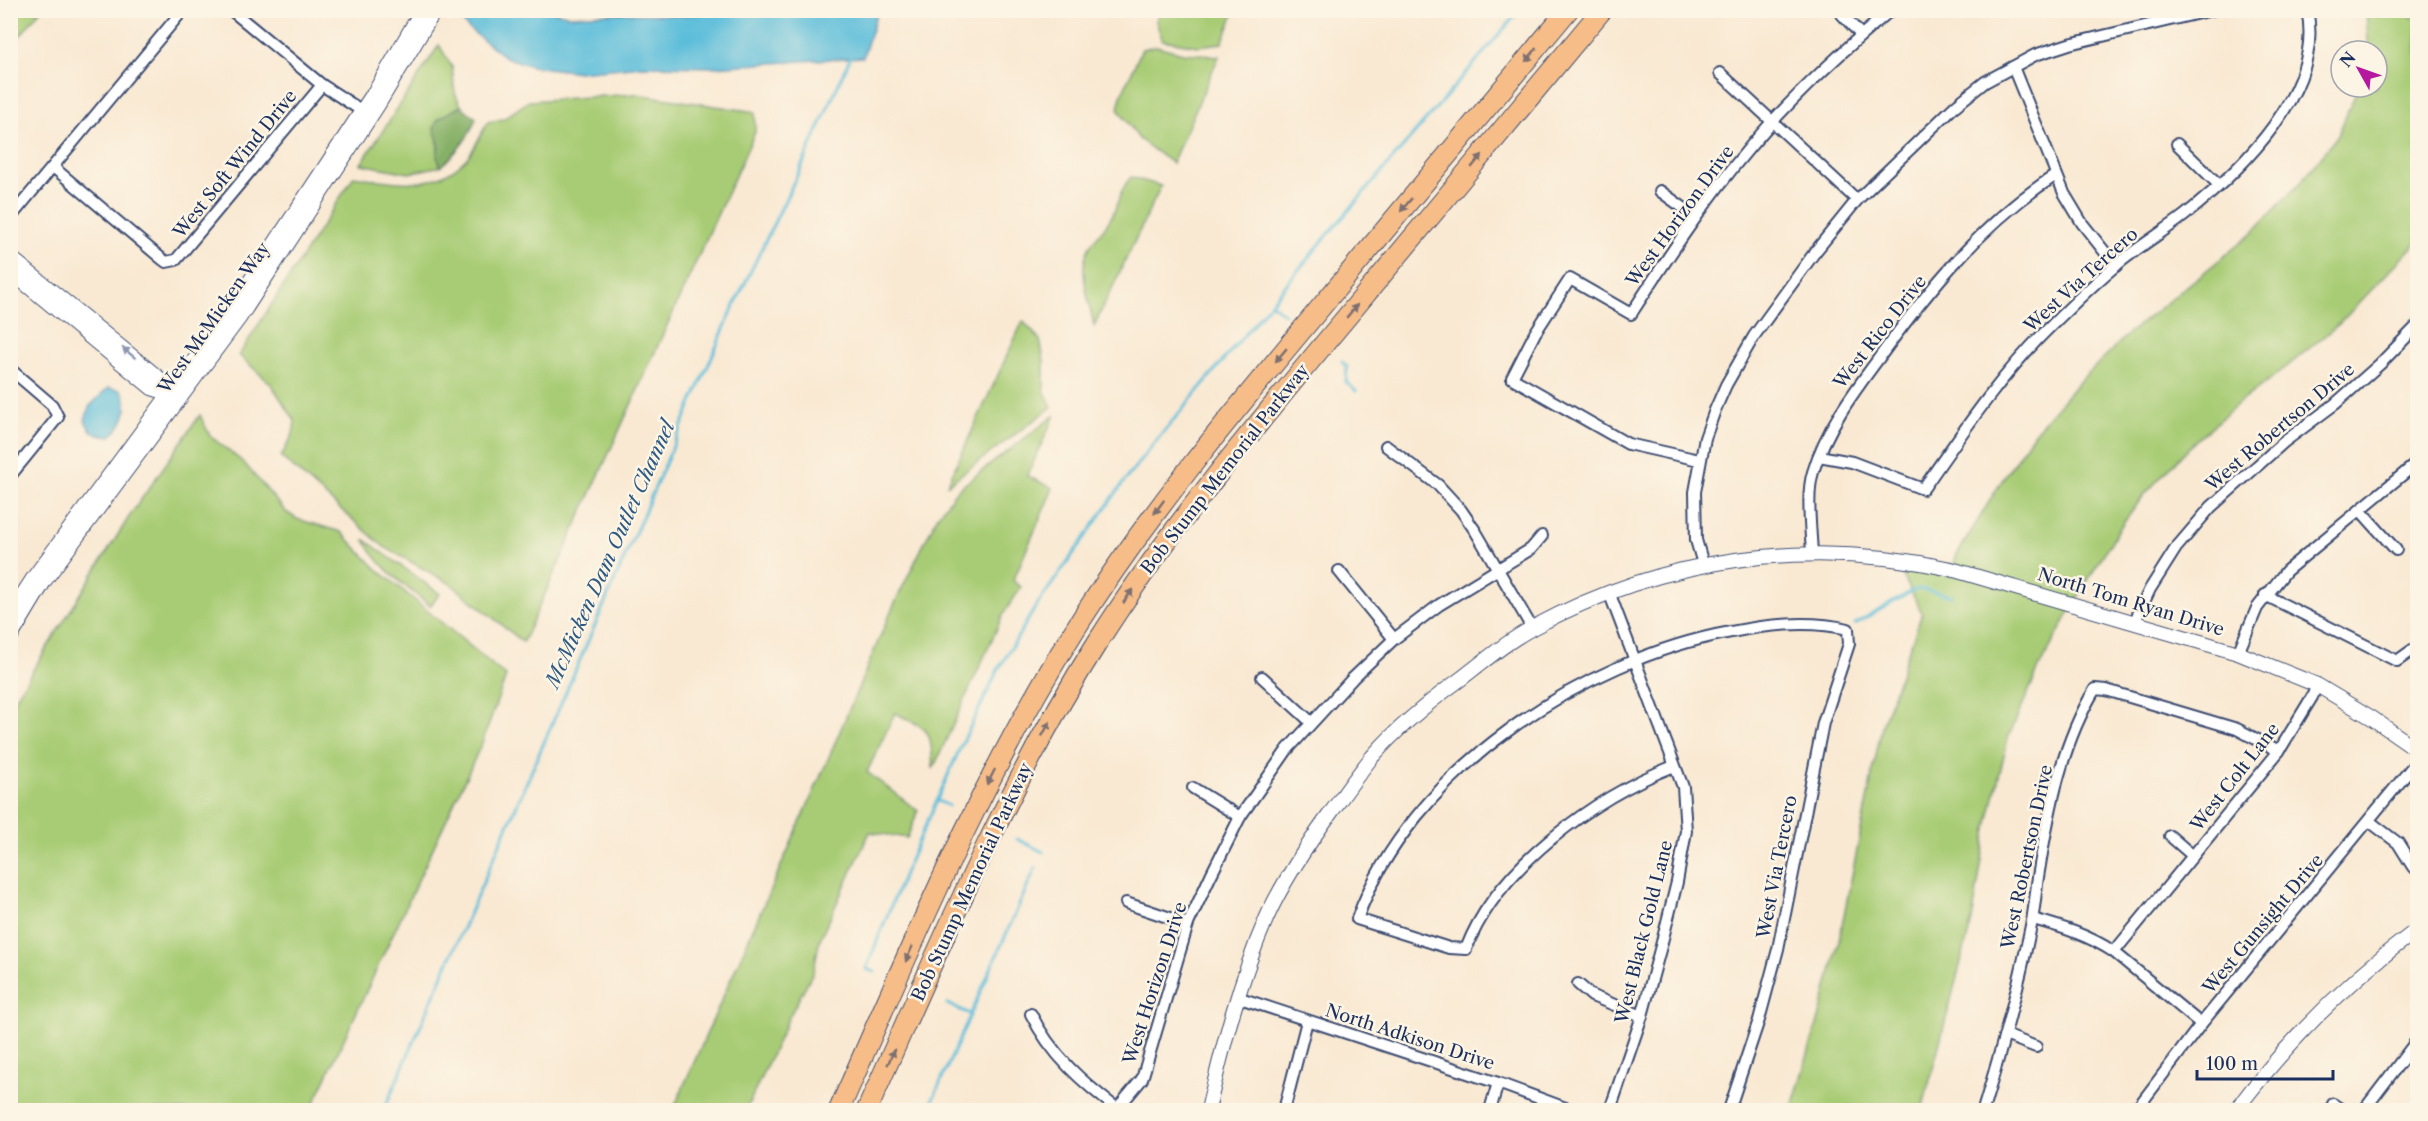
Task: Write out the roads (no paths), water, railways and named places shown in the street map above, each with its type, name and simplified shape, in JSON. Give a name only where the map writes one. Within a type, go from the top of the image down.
[{"type":"highway","name":"Bob Stump Memorial Parkway","points":[[839,1110],[952,856],[988,783],[1042,683],[1104,584],[1144,526],[1206,445],[1568,10]]},
{"type":"highway","name":"Bob Stump Memorial Parkway","points":[[867,1110],[1007,802],[1056,711],[1118,610],[1177,526],[1234,452],[1602,10]]},
{"type":"street","points":[[10,218],[183,10]]},
{"type":"street","points":[[231,10],[322,85],[366,113]]},
{"type":"street","name":"West McMicken Way","points":[[366,113],[422,10]]},
{"type":"street","name":"West McMicken Way","points":[[10,638],[45,580],[174,396],[435,10]]},
{"type":"street","points":[[1838,10],[1861,35]]},
{"type":"street","name":"West Horizon Drive","points":[[1699,460],[1628,444],[1512,378],[1553,304],[1570,279],[1631,314],[1696,217],[1750,147],[1861,35],[1891,10]]},
{"type":"street","points":[[1703,564],[1696,540],[1695,492],[1699,460],[1705,438],[1726,385],[1754,336],[1815,252],[1857,200],[1955,106],[1985,82],[2013,67],[2035,56],[2069,44],[2146,28],[2184,13],[2212,10]]},
{"type":"street","name":"West Via Tercero","points":[[1819,456],[1852,462],[1923,489],[2000,383],[2050,326],[2116,266],[2184,216],[2219,186],[2268,132],[2289,103],[2300,81],[2308,55],[2307,10]]},
{"type":"street","points":[[2013,67],[2064,193],[2082,223],[2116,266]]},
{"type":"street","points":[[1720,73],[1857,200]]},
{"type":"street","name":"West Soft Wind Drive","points":[[53,167],[162,259],[172,261],[182,255],[322,85]]},
{"type":"street","points":[[2177,144],[2219,186]]},
{"type":"street","name":"West Rico Drive","points":[[1812,554],[1812,474],[1847,402],[1914,310],[1992,226],[2029,192],[2056,175]]},
{"type":"street","points":[[1660,191],[1696,217]]},
{"type":"street","points":[[10,257],[160,379],[174,396]]},
{"type":"street","points":[[10,272],[152,388],[174,396]]},
{"type":"street","name":"West Robertson Drive","points":[[2134,623],[2150,589],[2176,548],[2211,507],[2284,442],[2343,398],[2418,325]]},
{"type":"street","points":[[10,369],[52,405],[58,417],[10,476]]},
{"type":"street","name":"West McMicken Way","points":[[10,614],[34,577],[174,396]]},
{"type":"street","points":[[1386,446],[1438,485],[1461,510],[1532,628]]},
{"type":"street","points":[[2238,653],[2257,608],[2286,571],[2418,462]]},
{"type":"street","points":[[2360,510],[2396,550]]},
{"type":"street","name":"West Horizon Drive","points":[[1118,1110],[1142,1079],[1188,924],[1240,817],[1287,750],[1394,639],[1439,605],[1531,549],[1542,536]]},
{"type":"street","name":"North Tom Ryan Drive","points":[[1208,1110],[1237,997],[1267,917],[1290,872],[1373,756],[1446,690],[1495,652],[1532,628],[1609,592],[1653,577],[1703,564],[1768,556],[1812,554],[1907,559],[1997,581],[2238,653],[2317,685],[2372,718],[2418,750]]},
{"type":"street","points":[[1339,572],[1394,639]]},
{"type":"street","name":"West Black Gold Lane","points":[[1609,592],[1683,787],[1686,831],[1677,882],[1642,1016],[1610,1110]]},
{"type":"street","points":[[2265,595],[2397,661],[2418,646]]},
{"type":"street","name":"West Via Tercero","points":[[1634,660],[1702,637],[1775,625],[1826,624],[1848,629],[1849,644],[1823,723],[1778,949],[1759,1020],[1729,1110]]},
{"type":"street","points":[[1634,660],[1612,669],[1528,716],[1474,757],[1440,791],[1401,837],[1381,865],[1366,894],[1357,919],[1449,948],[1466,949],[1481,917],[1499,890],[1525,862],[1586,815],[1647,776],[1674,765]]},
{"type":"street","points":[[1262,677],[1311,723]]},
{"type":"street","name":"West Colt Lane","points":[[2114,952],[2279,751],[2317,685]]},
{"type":"street","name":"West Robertson Drive","points":[[1983,1110],[2005,1035],[2032,919],[2050,812],[2065,755],[2095,689],[2106,690],[2237,729],[2279,751]]},
{"type":"street","name":"West Gunsight Drive","points":[[2136,1110],[2201,1024],[2418,760]]},
{"type":"street","points":[[1193,788],[1240,817]]},
{"type":"street","points":[[2369,820],[2398,843],[2414,867]]},
{"type":"street","name":"West Colt Lane","points":[[2170,836],[2193,856]]},
{"type":"street","points":[[1126,903],[1188,924]]},
{"type":"street","points":[[2032,919],[2073,930],[2114,952],[2201,1024]]},
{"type":"street","points":[[2236,1110],[2261,1078],[2313,1021],[2377,961],[2418,929]]},
{"type":"street","points":[[1578,984],[1592,996],[1642,1016]]},
{"type":"street","name":"North Adkison Drive","points":[[1237,997],[1498,1083],[1571,1110]]},
{"type":"street","points":[[1031,1014],[1042,1037],[1061,1061],[1118,1110]]},
{"type":"street","points":[[1284,1110],[1307,1021]]},
{"type":"street","points":[[2005,1035],[2036,1047]]},
{"type":"street","points":[[2364,1110],[2418,1039]]},
{"type":"street","points":[[1490,1110],[1498,1083]]},
{"type":"water","points":[[547,10],[571,16],[622,13],[683,16],[718,10],[877,13],[863,57],[713,67],[642,66],[579,72],[531,66],[505,57],[468,28],[456,11]]},
{"type":"water","points":[[108,388],[121,390],[126,403],[123,421],[111,436],[98,435],[89,428],[85,420],[89,407]]},
{"type":"waterway","points":[[875,972],[866,969],[903,876],[998,670],[1035,608],[1151,447],[1320,244],[1520,10]]},
{"type":"waterway","name":"McMicken Dam Outlet Channel","points":[[384,1110],[734,306],[804,161],[851,56]]},
{"type":"waterway","points":[[1272,304],[1284,314]]},
{"type":"waterway","points":[[1342,362],[1347,367],[1346,382],[1356,391]]},
{"type":"waterway","points":[[1855,624],[1914,590],[1921,589],[1952,596]]},
{"type":"waterway","points":[[938,801],[949,806]]},
{"type":"waterway","points":[[1017,839],[1043,852]]},
{"type":"waterway","points":[[928,1110],[1036,867]]},
{"type":"waterway","points":[[947,1004],[970,1014]]}]
